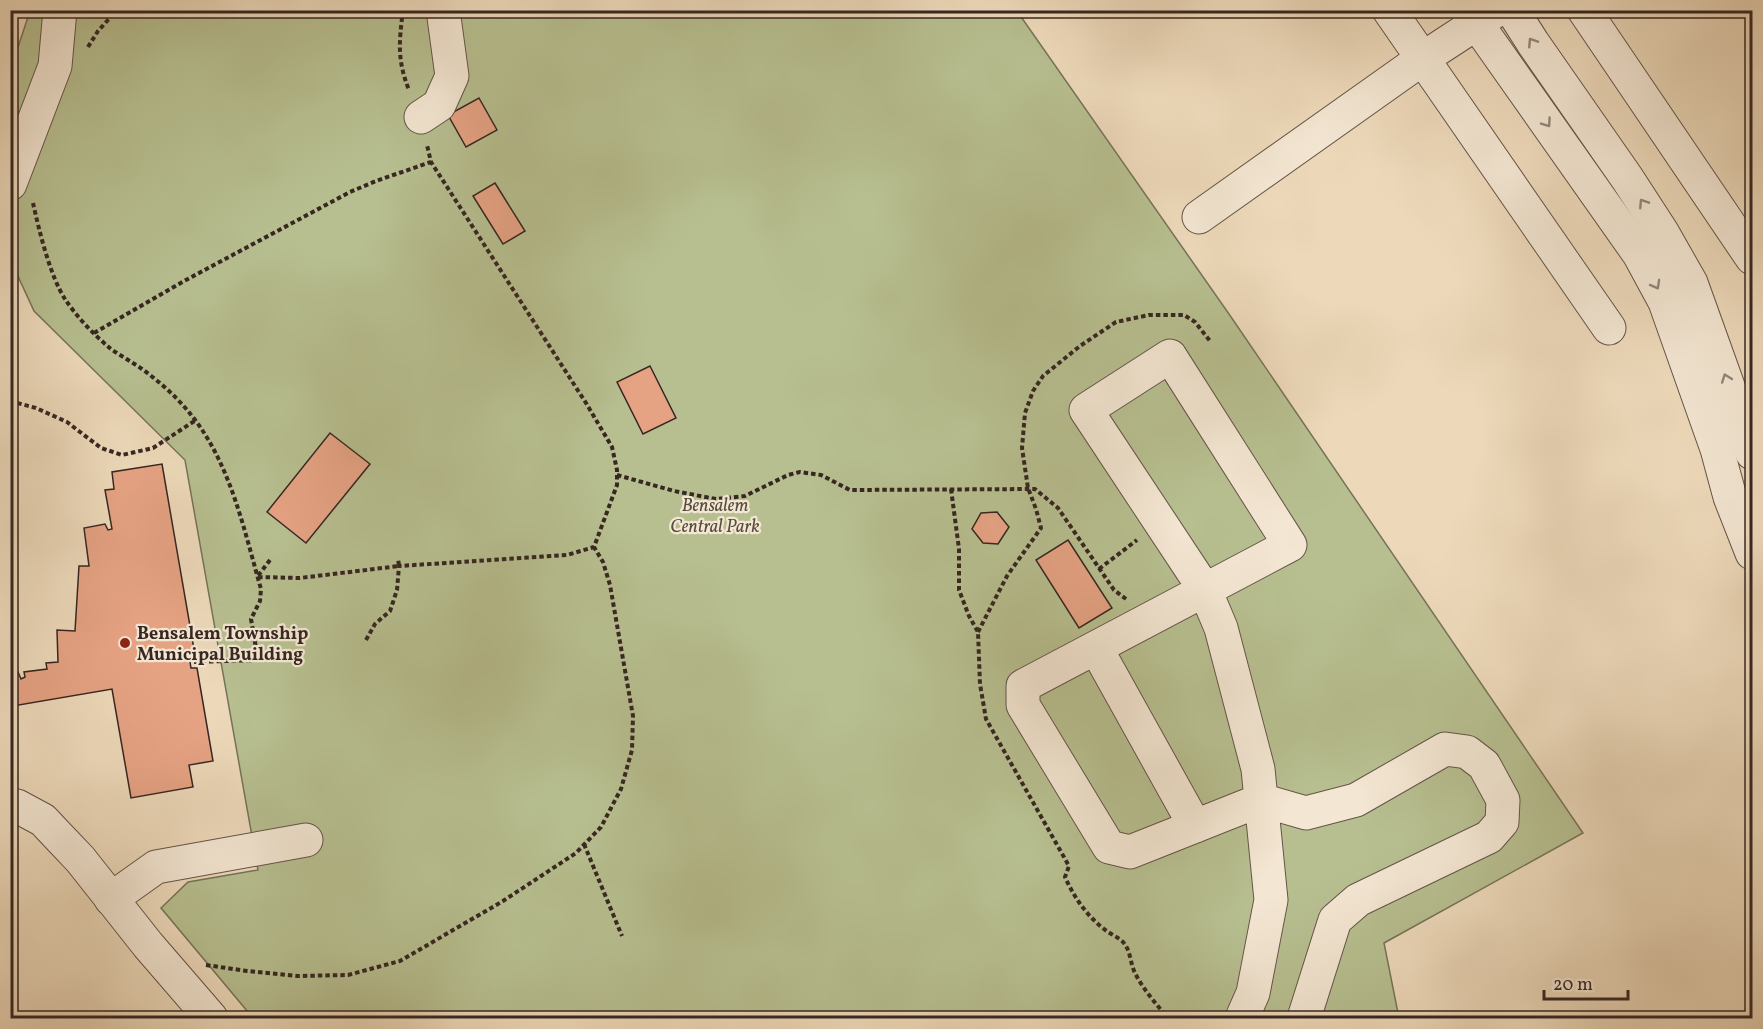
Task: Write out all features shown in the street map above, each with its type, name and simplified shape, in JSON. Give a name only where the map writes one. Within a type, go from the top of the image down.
[{"type":"street","points":[[22,189],[55,66],[60,10]]},
{"type":"street","points":[[421,117],[439,105],[452,76],[443,10]]},
{"type":"street","points":[[1389,10],[1608,328]]},
{"type":"street","points":[[1512,10],[1627,178],[1691,283],[1751,441],[1717,449]]},
{"type":"street","points":[[1584,10],[1752,258]]},
{"type":"street","points":[[1199,217],[1422,59],[1480,15],[1639,254],[1665,302],[1717,449],[1730,497],[1752,552]]},
{"type":"street","points":[[1242,1018],[1253,993],[1271,900],[1261,800],[1258,769],[1221,628],[1205,590],[1086,410],[1170,356],[1290,545],[1205,590],[1154,618],[1023,686],[1023,705],[1109,847],[1130,852],[1261,800],[1306,813],[1356,800],[1445,749],[1467,752],[1484,765],[1503,800],[1502,822],[1489,837],[1358,900],[1335,920],[1304,1018]]},
{"type":"street","points":[[1096,648],[1195,826]]},
{"type":"street","points":[[10,804],[43,820],[80,859],[211,1018]]},
{"type":"street","points":[[111,899],[156,867],[306,840]]},
{"type":"path","points":[[88,48],[98,31],[117,10]]},
{"type":"path","points":[[403,10],[399,43],[400,67],[421,117],[431,162],[612,447],[617,485],[594,547]]},
{"type":"path","points":[[94,333],[186,280],[350,192],[431,162]]},
{"type":"path","points":[[22,189],[33,204],[49,264],[64,298],[94,333],[112,349],[167,389],[196,420],[209,439],[234,496],[261,589],[260,601],[251,620],[258,660]]},
{"type":"path","points":[[10,400],[36,408],[67,422],[101,448],[122,455],[153,448],[196,420]]},
{"type":"path","points":[[617,475],[674,491],[717,499],[745,496],[788,475],[800,472],[821,475],[850,490],[1035,489],[1058,508],[1114,590],[1154,618]]},
{"type":"path","points":[[1099,569],[1161,522]]},
{"type":"path","points":[[257,577],[300,578],[399,566],[567,555],[594,547]]},
{"type":"path","points":[[160,958],[298,976],[348,975],[400,961],[503,901],[576,853],[601,827],[621,789],[632,750],[633,716],[610,585],[603,562],[594,547]]},
{"type":"path","points":[[366,640],[375,624],[390,611],[397,590],[398,558]]},
{"type":"path","points":[[257,577],[270,560]]},
{"type":"path","points":[[194,662],[258,660],[277,657]]},
{"type":"path","points":[[584,844],[622,936]]},
{"type":"green space","name":"Bensalem Central Park","points":[[30,11],[1017,11],[1229,314],[1583,833],[1384,943],[1399,1018],[253,1018],[161,908],[188,882],[258,870],[185,460],[34,311],[11,261],[11,68]]},
{"type":"building","points":[[479,98],[497,130],[466,147],[448,115]]},
{"type":"building","points":[[495,183],[525,231],[503,244],[473,196]]},
{"type":"building","points":[[650,366],[676,418],[643,434],[617,382]]},
{"type":"building","points":[[330,433],[370,464],[306,543],[267,512]]},
{"type":"building","name":"Bensalem Township Municipal Building","points":[[162,464],[195,655],[189,656],[191,668],[197,668],[213,761],[189,765],[193,787],[131,798],[112,689],[13,706],[10,702],[10,666],[15,665],[21,679],[25,677],[24,672],[47,669],[46,663],[58,662],[57,630],[75,631],[79,566],[89,566],[84,528],[105,524],[108,530],[112,529],[105,490],[114,489],[112,472]]},
{"type":"building","points":[[997,512],[1009,527],[998,544],[983,543],[972,529],[981,513]]},
{"type":"building","points":[[1068,540],[1112,608],[1079,628],[1036,560]]},
{"type":"place","name":"Bensalem Township Municipal Building","points":[[125,643]]}]
